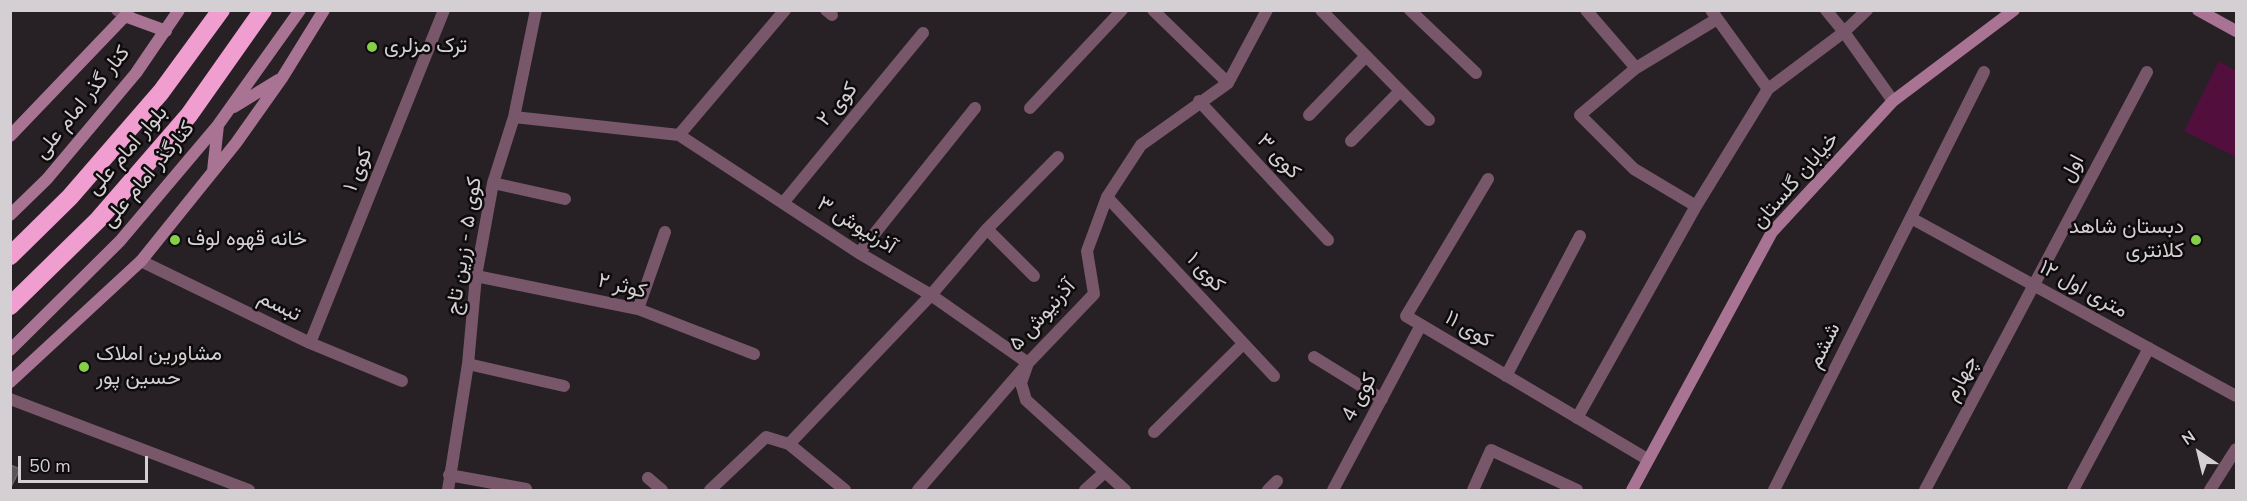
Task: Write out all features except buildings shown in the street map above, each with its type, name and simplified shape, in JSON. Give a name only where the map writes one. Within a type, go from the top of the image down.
[{"type":"highway","name":"بلوار امام علی","points":[[10,256],[70,196],[161,92],[221,10]]},
{"type":"highway","name":"بلوار امام علی","points":[[10,306],[98,220],[189,115],[263,10]]},
{"type":"street","name":"کنار گذر امام علی","points":[[10,215],[47,179],[136,73],[179,10]]},
{"type":"street","name":"کنارگذر امام علی","points":[[10,350],[120,240],[218,125],[300,10]]},
{"type":"street","points":[[10,382],[141,261],[213,172],[282,78],[324,10]]},
{"type":"street","name":"کوی ۱","points":[[309,344],[444,10]]},
{"type":"street","name":"کوی ۵ - زرین تاج","points":[[448,490],[468,364],[476,276],[493,183],[514,117],[536,10]]},
{"type":"street","points":[[679,135],[785,10]]},
{"type":"street","points":[[1030,108],[1122,10]]},
{"type":"street","points":[[1153,10],[1228,83],[1267,10]]},
{"type":"street","points":[[1321,10],[1429,120]]},
{"type":"street","points":[[1410,10],[1476,73]]},
{"type":"street","points":[[1586,10],[1636,68]]},
{"type":"street","points":[[1826,10],[1893,101]]},
{"type":"street","points":[[1577,418],[1696,206],[1768,89],[1844,32],[1867,10]]},
{"type":"street","name":"خیابان گلستان","points":[[1632,490],[1772,232],[1893,101],[2014,10]]},
{"type":"street","points":[[2198,10],[2236,31]]},
{"type":"street","points":[[10,136],[124,12],[166,31]]},
{"type":"street","points":[[1696,206],[1634,169],[1580,116],[1636,68],[1714,15],[1768,89]]},
{"type":"street","name":"کوی ۲","points":[[783,203],[923,33]]},
{"type":"street","points":[[1309,115],[1366,56]]},
{"type":"street","name":"ششم","points":[[1774,490],[1984,72]]},
{"type":"street","name":"اول","points":[[2034,285],[2146,72]]},
{"type":"street","points":[[230,109],[282,78]]},
{"type":"street","name":"آذرنیوش ۵","points":[[918,490],[1028,363],[1094,294],[1087,251],[1107,197],[1141,145],[1199,101],[1228,83]]},
{"type":"street","points":[[1351,141],[1400,91]]},
{"type":"street","name":"کوی ۳","points":[[1199,101],[1328,240]]},
{"type":"street","points":[[860,253],[975,108]]},
{"type":"street","name":"آذرنیوش ۳","points":[[514,117],[679,135],[860,253],[931,294],[1028,363]]},
{"type":"street","points":[[213,172],[218,125]]},
{"type":"street","points":[[789,444],[931,294],[987,229],[1058,157]]},
{"type":"street","name":"کوی ۱۱","points":[[1488,178],[1406,316],[1647,459]]},
{"type":"street","points":[[493,183],[565,199]]},
{"type":"street","name":"کوی ۱","points":[[1107,197],[1274,376]]},
{"type":"street","name":"۱۲ متری اول","points":[[1911,218],[2236,396]]},
{"type":"street","points":[[987,229],[1034,276]]},
{"type":"street","points":[[638,309],[665,232]]},
{"type":"street","points":[[1506,376],[1580,236]]},
{"type":"street","name":"تبسم","points":[[141,261],[309,344],[402,381]]},
{"type":"street","name":"کوثر ۲","points":[[476,276],[638,309],[754,354]]},
{"type":"street","name":"چهارم","points":[[1925,490],[2034,285]]},
{"type":"street","name":"کوی 4","points":[[1333,490],[1421,325]]},
{"type":"street","points":[[1154,432],[1243,344]]},
{"type":"street","points":[[2073,490],[2149,348]]},
{"type":"street","points":[[1314,357],[1382,399]]},
{"type":"street","points":[[1028,363],[1021,383],[1026,400],[1125,490]]},
{"type":"street","points":[[468,364],[564,386]]},
{"type":"street","points":[[10,399],[249,490]]},
{"type":"street","points":[[711,490],[766,437],[789,444],[845,490]]},
{"type":"street","points":[[2210,490],[2236,449]]},
{"type":"street","points":[[1473,490],[1491,450],[1577,490]]},
{"type":"street","points":[[1085,490],[1105,472]]},
{"type":"street","points":[[449,475],[526,489]]},
{"type":"street","points":[[648,478],[662,490]]},
{"type":"shaded area","points":[[2219,61],[2236,71],[2236,157],[2184,131]]},
{"type":"place","name":"ترک مزلری","points":[[372,47]]},
{"type":"place","name":"خانه قهوه لوف","points":[[175,240]]},
{"type":"place","name":"دبستان شاهد کلانتری","points":[[2196,240]]},
{"type":"place","name":"مشاورین املاک حسین پور","points":[[84,367]]}]
